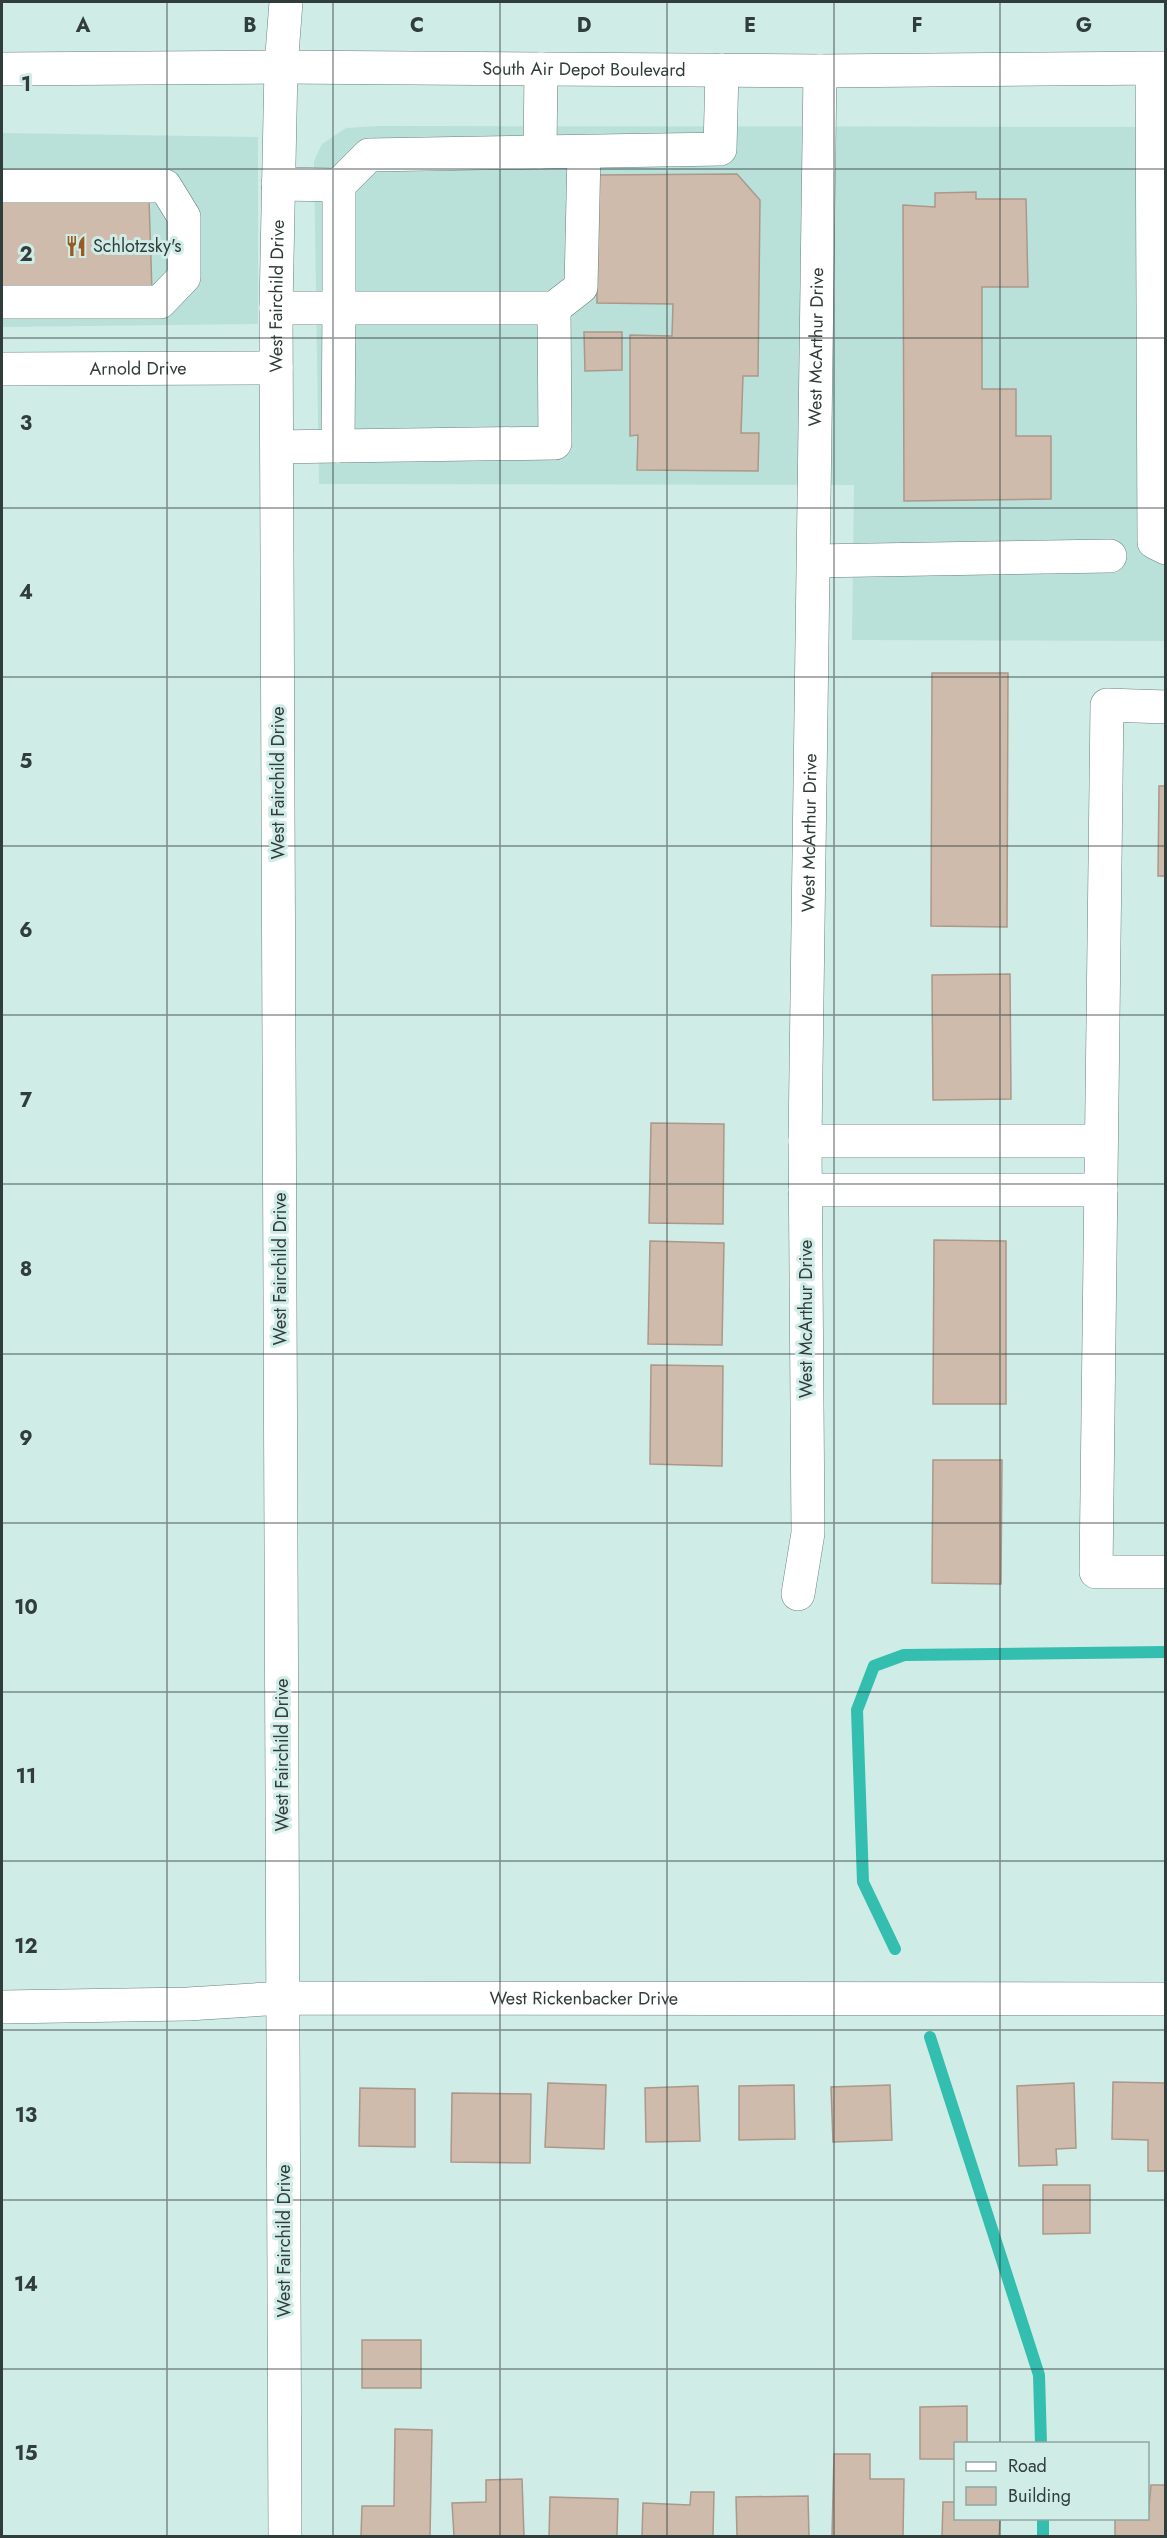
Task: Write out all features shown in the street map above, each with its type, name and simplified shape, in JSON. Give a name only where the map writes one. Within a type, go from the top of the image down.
[{"type":"street","name":"West Fairchild Drive","points":[[285,2536],[276,308],[281,68],[286,2]]},
{"type":"street","name":"South Air Depot Boulevard","points":[[2,69],[820,71],[1159,69]]},
{"type":"street","points":[[540,152],[541,69]]},
{"type":"street","points":[[1159,69],[1154,542],[1166,548]]},
{"type":"street","points":[[278,184],[339,184],[369,155],[720,149],[722,70]]},
{"type":"street","name":"West McArthur Drive","points":[[798,1594],[808,1533],[805,1141],[820,71]]},
{"type":"street","points":[[276,308],[554,308],[581,287],[584,152]]},
{"type":"street","points":[[338,446],[339,184]]},
{"type":"street","points":[[2,186],[165,186],[184,217],[184,278],[160,302],[2,302]]},
{"type":"street","points":[[277,447],[555,443],[554,308]]},
{"type":"street","name":"Arnold Drive","points":[[2,369],[276,368]]},
{"type":"street","points":[[814,561],[1110,556]]},
{"type":"street","points":[[1166,707],[1107,705],[1096,1572],[1166,1572]]},
{"type":"street","points":[[805,1141],[1101,1141]]},
{"type":"street","points":[[805,1190],[1101,1190]]},
{"type":"street","name":"West Rickenbacker Drive","points":[[2,2007],[188,2004],[282,1998],[1166,1999]]},
{"type":"shaded area","points":[[1165,2],[1166,3],[567,3]]},
{"type":"shaded area","points":[[379,126],[1165,127],[1165,641],[852,640],[854,485],[319,484],[314,161],[322,144],[346,128]]},
{"type":"shaded area","points":[[2,133],[258,137],[258,324],[2,327]]},
{"type":"building","points":[[737,174],[760,200],[758,376],[743,376],[741,433],[759,433],[758,471],[637,470],[638,435],[630,436],[630,335],[672,336],[673,304],[597,303],[596,175]]},
{"type":"building","points":[[976,192],[976,199],[1026,199],[1028,287],[982,287],[982,389],[1016,389],[1016,436],[1051,436],[1051,499],[904,501],[903,205],[935,207],[935,193]]},
{"type":"building","name":"Schlotzsky's","points":[[149,199],[152,292],[2,290],[2,202]]},
{"type":"building","points":[[584,332],[622,332],[622,370],[585,371]]},
{"type":"building","points":[[932,673],[1008,673],[1007,927],[931,926]]},
{"type":"building","points":[[1159,786],[1166,786],[1166,876],[1158,876]]},
{"type":"building","points":[[1010,974],[1011,1099],[933,1100],[932,975]]},
{"type":"building","points":[[651,1123],[724,1124],[723,1224],[649,1223]]},
{"type":"building","points":[[934,1240],[1006,1241],[1006,1404],[933,1404]]},
{"type":"building","points":[[650,1241],[724,1243],[722,1345],[648,1344]]},
{"type":"building","points":[[651,1365],[723,1366],[722,1466],[650,1464]]},
{"type":"building","points":[[933,1460],[1002,1460],[1001,1584],[932,1583]]},
{"type":"building","points":[[1113,2082],[1166,2083],[1166,2171],[1148,2171],[1148,2140],[1112,2139]]},
{"type":"building","points":[[548,2083],[606,2085],[604,2149],[545,2147]]},
{"type":"building","points":[[1074,2083],[1076,2148],[1056,2149],[1057,2165],[1019,2166],[1017,2086]]},
{"type":"building","points":[[794,2085],[795,2139],[739,2140],[739,2086]]},
{"type":"building","points":[[890,2085],[892,2140],[833,2142],[831,2087]]},
{"type":"building","points":[[698,2086],[700,2141],[646,2142],[645,2088]]},
{"type":"building","points":[[360,2088],[415,2089],[415,2147],[359,2146]]},
{"type":"building","points":[[452,2093],[531,2094],[530,2163],[451,2162]]},
{"type":"building","points":[[1043,2185],[1090,2185],[1090,2233],[1043,2234]]},
{"type":"building","points":[[362,2340],[421,2340],[421,2388],[362,2388]]},
{"type":"building","points":[[967,2406],[967,2442],[954,2442],[954,2459],[920,2459],[920,2407]]},
{"type":"building","points":[[395,2429],[432,2430],[430,2536],[361,2536],[362,2506],[394,2506]]},
{"type":"building","points":[[834,2454],[870,2454],[870,2479],[904,2479],[903,2536],[832,2536]]},
{"type":"building","points":[[522,2479],[524,2536],[454,2536],[452,2503],[486,2502],[486,2480]]},
{"type":"building","points":[[1151,2485],[1166,2485],[1166,2536],[1115,2536],[1115,2520],[1149,2520]]},
{"type":"building","points":[[691,2492],[714,2492],[713,2536],[642,2536],[643,2503],[690,2505]]},
{"type":"building","points":[[808,2496],[809,2536],[737,2536],[736,2497]]},
{"type":"building","points":[[550,2497],[618,2499],[617,2536],[549,2536]]},
{"type":"building","points":[[943,2502],[954,2502],[954,2520],[1000,2520],[999,2536],[942,2536]]},
{"type":"waterway","points":[[895,1949],[863,1882],[857,1710],[874,1666],[904,1655],[1166,1652]]},
{"type":"waterway","points":[[930,2037],[1039,2375],[1041,2442]]},
{"type":"waterway","points":[[1043,2520],[1043,2536]]},
{"type":"place","name":"Schlotzsky's","points":[[76,246]]}]
